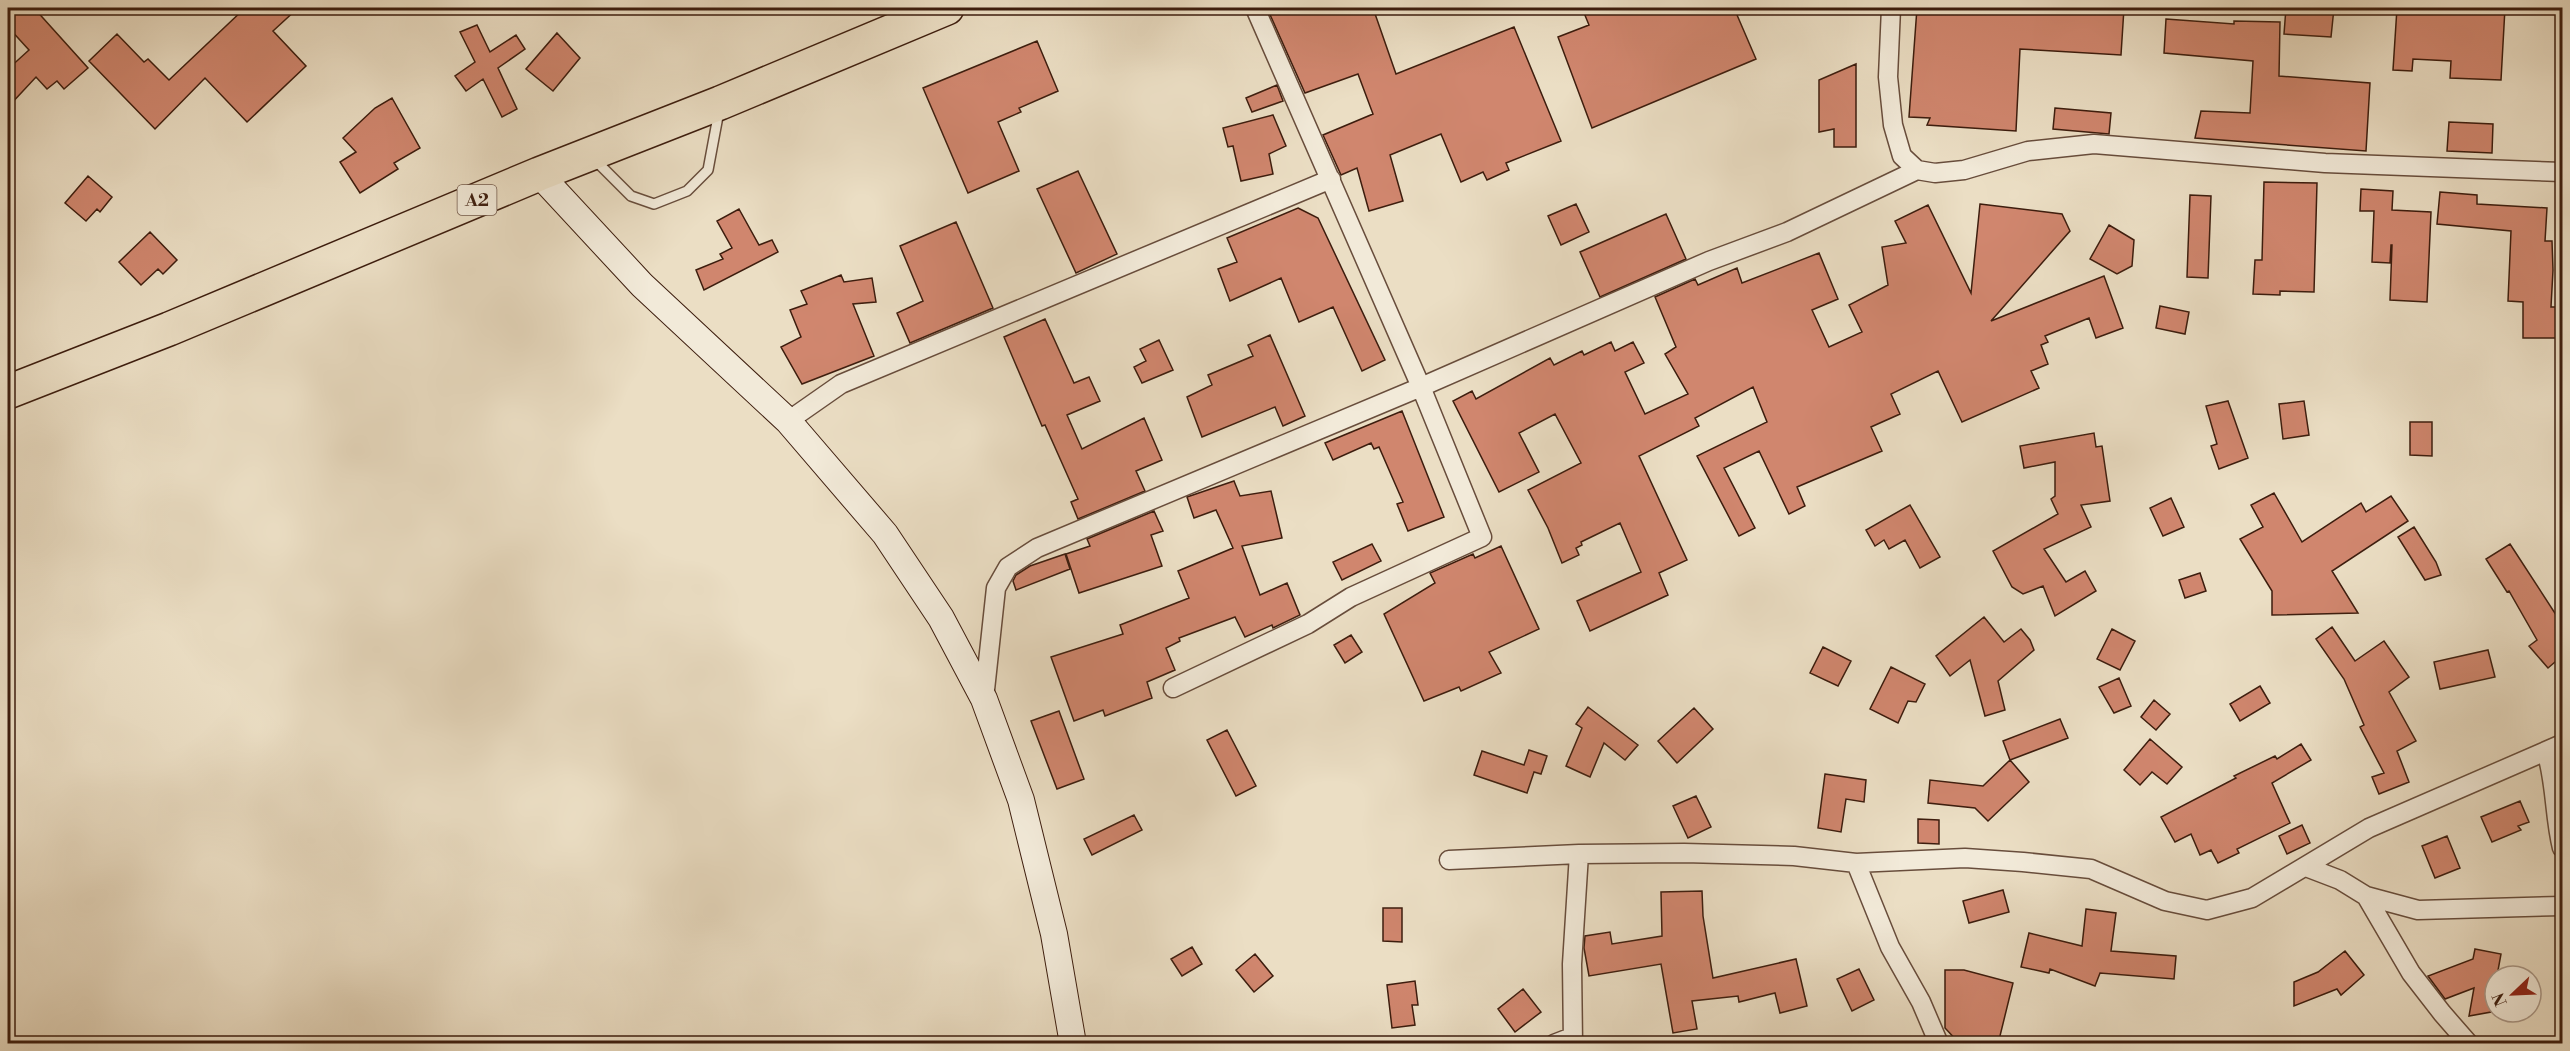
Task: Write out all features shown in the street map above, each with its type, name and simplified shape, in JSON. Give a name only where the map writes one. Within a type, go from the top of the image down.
[{"type":"highway","name":"A2","points":[[8,392],[180,324],[539,174],[720,103],[946,8]]},
{"type":"street","points":[[1173,688],[1308,624],[1351,597],[1482,537],[1421,387],[1255,8]]},
{"type":"street","points":[[1891,8],[1888,77],[1893,125],[1902,156],[1917,170],[1935,173],[1964,170],[2028,151],[2094,144],[2325,163],[2562,172]]},
{"type":"street","points":[[984,699],[996,588],[1008,567],[1036,548],[1421,387],[1709,261],[1787,232],[1917,170]]},
{"type":"street","points":[[539,174],[642,285],[788,421],[885,534],[941,618],[984,699],[1021,800],[1054,934],[1073,1044]]},
{"type":"street","points":[[788,421],[841,384],[1331,179]]},
{"type":"street","points":[[1449,860],[1579,854],[1684,853],[1794,856],[1856,863],[1965,858],[2091,869],[2165,901],[2207,910],[2252,898],[2369,828],[2554,748],[2557,824],[2562,848]]},
{"type":"street","points":[[1554,1044],[1572,1040],[1572,964],[1579,854]]},
{"type":"street","points":[[1856,863],[1890,946],[1921,1002],[1939,1044]]},
{"type":"street","points":[[2306,867],[2340,880],[2366,896],[2418,910],[2562,906]]},
{"type":"street","points":[[2366,896],[2411,973],[2469,1044]]},
{"type":"lane","points":[[589,154],[631,196],[654,204],[687,191],[708,170],[720,103]]},
{"type":"building","points":[[8,8],[34,8],[88,68],[64,89],[57,81],[47,89],[36,77],[8,107],[8,69],[29,50],[8,27]]},
{"type":"building","points":[[245,8],[298,8],[273,31],[306,66],[247,122],[205,78],[155,129],[89,61],[117,34],[144,62],[148,59],[169,80]]},
{"type":"building","points":[[1267,8],[1373,8],[1396,74],[1514,27],[1561,141],[1506,163],[1509,170],[1487,180],[1483,172],[1461,182],[1441,134],[1390,155],[1403,201],[1369,211],[1357,168],[1341,175],[1323,135],[1373,114],[1358,74],[1305,93]]},
{"type":"building","points":[[1582,8],[1734,8],[1756,59],[1592,128],[1558,37],[1589,25]]},
{"type":"building","points":[[1917,8],[2006,8],[2005,10],[2046,12],[2047,8],[2124,8],[2121,55],[2020,49],[2016,131],[1927,125],[1930,118],[1909,117]]},
{"type":"building","points":[[2286,8],[2334,8],[2331,37],[2284,34]]},
{"type":"building","points":[[2397,8],[2505,8],[2501,80],[2450,78],[2451,61],[2413,59],[2412,71],[2393,70]]},
{"type":"building","points":[[2166,19],[2234,24],[2234,21],[2280,22],[2279,76],[2370,83],[2366,151],[2195,138],[2201,111],[2250,113],[2253,61],[2164,53]]},
{"type":"building","points":[[477,25],[490,52],[516,35],[525,49],[498,68],[517,109],[502,117],[483,79],[466,91],[455,76],[475,62],[460,32]]},
{"type":"building","points":[[557,33],[580,58],[553,91],[526,69]]},
{"type":"building","points":[[1037,41],[1058,91],[1019,108],[1021,112],[998,122],[1019,171],[968,193],[923,88]]},
{"type":"building","points":[[1856,64],[1856,147],[1834,147],[1834,129],[1819,132],[1819,80]]},
{"type":"building","points":[[1277,85],[1283,101],[1252,112],[1246,98]]},
{"type":"building","points":[[392,98],[420,148],[394,163],[398,169],[360,193],[340,162],[356,152],[343,138],[375,108]]},
{"type":"building","points":[[2055,108],[2111,113],[2109,134],[2053,129]]},
{"type":"building","points":[[1273,115],[1286,146],[1269,154],[1273,174],[1241,181],[1233,146],[1228,147],[1223,128]]},
{"type":"building","points":[[2449,122],[2493,124],[2492,153],[2447,151]]},
{"type":"building","points":[[1078,171],[1117,254],[1076,273],[1037,189]]},
{"type":"building","points":[[88,176],[112,197],[100,212],[97,209],[86,221],[65,203]]},
{"type":"building","points":[[2264,182],[2317,183],[2314,292],[2280,291],[2280,295],[2253,294],[2255,260],[2262,260]]},
{"type":"building","points":[[2361,189],[2393,191],[2392,210],[2431,212],[2427,302],[2390,300],[2392,245],[2390,263],[2372,262],[2374,211],[2360,211]]},
{"type":"building","points":[[2440,192],[2477,195],[2477,204],[2547,208],[2545,241],[2552,241],[2551,307],[2559,307],[2559,338],[2523,338],[2523,302],[2508,301],[2511,231],[2437,224]]},
{"type":"building","points":[[2190,195],[2211,196],[2208,278],[2187,277]]},
{"type":"building","points":[[1576,204],[1589,232],[1561,245],[1548,216]]},
{"type":"building","points":[[1980,204],[2062,214],[2070,231],[1991,321],[2104,276],[2123,328],[2096,338],[2089,318],[2045,336],[2048,342],[2041,345],[2048,364],[2031,371],[2039,388],[1962,422],[1938,371],[1891,394],[1900,414],[1871,427],[1882,451],[1797,487],[1805,506],[1789,514],[1759,451],[1724,468],[1755,528],[1739,536],[1697,456],[1767,422],[1753,387],[1695,418],[1699,426],[1639,456],[1687,560],[1659,573],[1668,595],[1590,631],[1577,601],[1641,572],[1620,523],[1581,542],[1582,545],[1576,548],[1579,555],[1562,563],[1548,528],[1528,490],[1581,463],[1555,414],[1519,433],[1539,472],[1499,492],[1453,401],[1472,391],[1476,399],[1550,358],[1554,365],[1582,351],[1584,355],[1611,342],[1615,351],[1633,342],[1644,363],[1625,372],[1645,414],[1688,394],[1665,354],[1676,347],[1655,297],[1695,279],[1698,285],[1737,268],[1742,283],[1819,253],[1838,299],[1812,310],[1829,347],[1862,332],[1849,305],[1888,285],[1882,247],[1906,243],[1895,221],[1928,205],[1971,293]]},
{"type":"building","points":[[1298,208],[1318,218],[1385,360],[1362,371],[1333,307],[1299,322],[1281,278],[1230,301],[1218,269],[1237,262],[1227,238]]},
{"type":"building","points":[[739,209],[759,245],[772,240],[778,252],[704,290],[696,270],[723,259],[720,254],[732,248],[717,221]]},
{"type":"building","points":[[1666,214],[1686,259],[1600,297],[1580,252]]},
{"type":"building","points":[[956,222],[993,308],[910,343],[897,313],[923,301],[900,246]]},
{"type":"building","points":[[2109,225],[2134,240],[2132,266],[2117,274],[2090,259]]},
{"type":"building","points":[[150,232],[177,260],[163,274],[158,269],[141,285],[119,262]]},
{"type":"building","points":[[841,275],[844,282],[872,278],[876,302],[853,304],[874,356],[802,384],[781,347],[801,337],[790,310],[807,304],[801,291]]},
{"type":"building","points":[[2160,306],[2189,312],[2185,334],[2156,328]]},
{"type":"building","points":[[1045,319],[1074,383],[1089,377],[1100,401],[1067,415],[1082,449],[1144,418],[1162,460],[1136,471],[1145,491],[1078,519],[1071,502],[1078,499],[1045,425],[1042,426],[1004,337]]},
{"type":"building","points":[[1270,335],[1305,416],[1283,426],[1275,407],[1202,437],[1187,397],[1212,385],[1208,375],[1253,356],[1248,345]]},
{"type":"building","points":[[1159,340],[1173,370],[1142,383],[1134,367],[1146,361],[1140,349]]},
{"type":"building","points":[[2228,401],[2248,458],[2219,469],[2211,446],[2217,444],[2206,406]]},
{"type":"building","points":[[2304,401],[2309,435],[2283,439],[2279,404]]},
{"type":"building","points":[[1402,411],[1444,517],[1408,531],[1397,504],[1403,502],[1379,447],[1374,449],[1371,443],[1333,460],[1325,443]]},
{"type":"building","points":[[2410,422],[2432,422],[2432,456],[2410,455]]},
{"type":"building","points":[[2094,433],[2096,447],[2102,446],[2110,501],[2081,505],[2091,527],[2044,549],[2066,582],[2085,571],[2096,591],[2055,616],[2043,586],[2023,594],[2012,587],[1993,551],[2058,514],[2051,499],[2055,496],[2055,462],[2024,468],[2020,446]]},
{"type":"building","points":[[1234,481],[1240,496],[1271,491],[1282,538],[1242,546],[1260,595],[1287,583],[1300,615],[1273,628],[1272,625],[1245,637],[1235,617],[1179,638],[1180,641],[1166,648],[1175,670],[1147,682],[1152,698],[1105,716],[1103,710],[1074,721],[1051,657],[1123,634],[1120,625],[1189,598],[1178,571],[1233,548],[1216,510],[1194,518],[1187,497]]},
{"type":"building","points":[[2274,493],[2302,542],[2361,503],[2366,512],[2391,496],[2408,521],[2332,571],[2358,613],[2272,615],[2272,591],[2240,539],[2263,527],[2251,505]]},
{"type":"building","points":[[2171,498],[2184,527],[2163,536],[2150,508]]},
{"type":"building","points":[[1910,505],[1940,557],[1920,568],[1905,540],[1889,549],[1884,540],[1875,546],[1866,530]]},
{"type":"building","points":[[1154,511],[1163,531],[1151,535],[1162,566],[1079,593],[1066,554],[1090,546],[1087,539]]},
{"type":"building","points":[[2414,527],[2436,562],[2441,575],[2425,580],[2398,537]]},
{"type":"building","points":[[1372,544],[1381,561],[1342,580],[1333,562]]},
{"type":"building","points":[[2510,544],[2562,624],[2562,656],[2548,668],[2529,646],[2537,640],[2509,591],[2507,592],[2486,559]]},
{"type":"building","points":[[1501,546],[1539,629],[1489,652],[1501,673],[1461,691],[1459,687],[1424,701],[1384,614],[1435,583],[1430,573],[1473,554],[1475,558]]},
{"type":"building","points":[[1065,554],[1070,569],[1016,590],[1013,581],[1016,575],[1030,566]]},
{"type":"building","points":[[2200,573],[2206,591],[2185,598],[2179,580]]},
{"type":"building","points":[[1984,617],[2004,642],[2021,629],[2030,640],[2034,650],[1998,681],[2005,710],[1985,716],[1970,660],[1950,676],[1936,656]]},
{"type":"building","points":[[2332,627],[2355,661],[2384,641],[2409,677],[2389,692],[2416,741],[2397,751],[2409,782],[2379,794],[2372,777],[2384,773],[2360,727],[2364,725],[2344,679],[2316,639]]},
{"type":"building","points":[[2112,629],[2135,641],[2120,670],[2097,659]]},
{"type":"building","points":[[1351,635],[1362,652],[1345,663],[1334,645]]},
{"type":"building","points":[[1823,647],[1851,661],[1838,686],[1810,673]]},
{"type":"building","points":[[2488,650],[2495,677],[2440,689],[2434,662]]},
{"type":"building","points":[[1891,667],[1925,684],[1916,702],[1908,701],[1898,723],[1870,709]]},
{"type":"building","points":[[2119,678],[2131,706],[2114,713],[2099,687]]},
{"type":"building","points":[[2260,686],[2270,703],[2240,721],[2230,704]]},
{"type":"building","points":[[2154,700],[2170,714],[2156,730],[2141,717]]},
{"type":"building","points":[[1588,707],[1638,745],[1625,760],[1604,743],[1590,777],[1566,766],[1582,728],[1576,724]]},
{"type":"building","points":[[1694,708],[1713,729],[1677,763],[1658,741]]},
{"type":"building","points":[[1059,711],[1084,779],[1057,789],[1031,721]]},
{"type":"building","points":[[2060,719],[2068,738],[2010,760],[2003,741]]},
{"type":"building","points":[[1227,730],[1256,786],[1236,796],[1207,740]]},
{"type":"building","points":[[2150,739],[2182,767],[2167,784],[2152,772],[2140,785],[2124,770]]},
{"type":"building","points":[[2301,744],[2311,760],[2272,783],[2290,823],[2237,849],[2239,853],[2218,863],[2211,850],[2200,855],[2191,834],[2175,842],[2161,817],[2236,778],[2234,776],[2275,756],[2277,759]]},
{"type":"building","points":[[1529,750],[1547,756],[1541,774],[1534,772],[1527,793],[1474,775],[1482,751],[1524,765]]},
{"type":"building","points":[[2010,760],[2029,782],[1988,821],[1975,808],[1928,803],[1930,780],[1983,786]]},
{"type":"building","points":[[1825,774],[1866,780],[1864,802],[1846,799],[1841,832],[1818,828]]},
{"type":"building","points":[[1696,796],[1711,827],[1688,838],[1673,806]]},
{"type":"building","points":[[2520,801],[2529,822],[2518,826],[2521,830],[2492,842],[2481,817]]},
{"type":"building","points":[[1134,815],[1142,830],[1092,855],[1084,839]]},
{"type":"building","points":[[1918,819],[1939,820],[1939,844],[1918,843]]},
{"type":"building","points":[[2302,825],[2310,843],[2287,854],[2279,836]]},
{"type":"building","points":[[2447,836],[2460,868],[2435,878],[2422,846]]},
{"type":"building","points":[[2003,890],[2009,912],[1969,923],[1963,901]]},
{"type":"building","points":[[1702,891],[1703,916],[1713,978],[1796,959],[1807,1006],[1780,1013],[1775,993],[1739,1002],[1738,996],[1692,1001],[1697,1029],[1673,1033],[1661,964],[1589,976],[1584,948],[1585,936],[1610,932],[1612,944],[1662,936],[1661,892]]},
{"type":"building","points":[[1383,908],[1402,908],[1402,942],[1383,941]]},
{"type":"building","points":[[2086,909],[2116,913],[2111,951],[2176,956],[2174,979],[2100,973],[2095,986],[2050,969],[2049,973],[2021,967],[2029,933],[2082,946]]},
{"type":"building","points":[[1192,947],[1202,964],[1182,976],[1171,959]]},
{"type":"building","points":[[2475,949],[2501,954],[2499,964],[2483,964],[2483,1013],[2469,1016],[2474,988],[2445,999],[2428,976],[2473,959]]},
{"type":"building","points":[[2345,951],[2364,975],[2341,995],[2337,989],[2294,1006],[2294,982],[2318,972]]},
{"type":"building","points":[[1255,954],[1273,976],[1254,992],[1236,970]]},
{"type":"building","points":[[1859,969],[1874,1000],[1852,1011],[1837,979]]},
{"type":"building","points":[[1945,970],[1964,970],[2013,983],[1998,1044],[1960,1044],[1945,1028]]},
{"type":"building","points":[[1415,981],[1418,1005],[1412,1005],[1415,1025],[1392,1028],[1387,985]]},
{"type":"building","points":[[1523,989],[1541,1012],[1515,1032],[1498,1009]]}]
